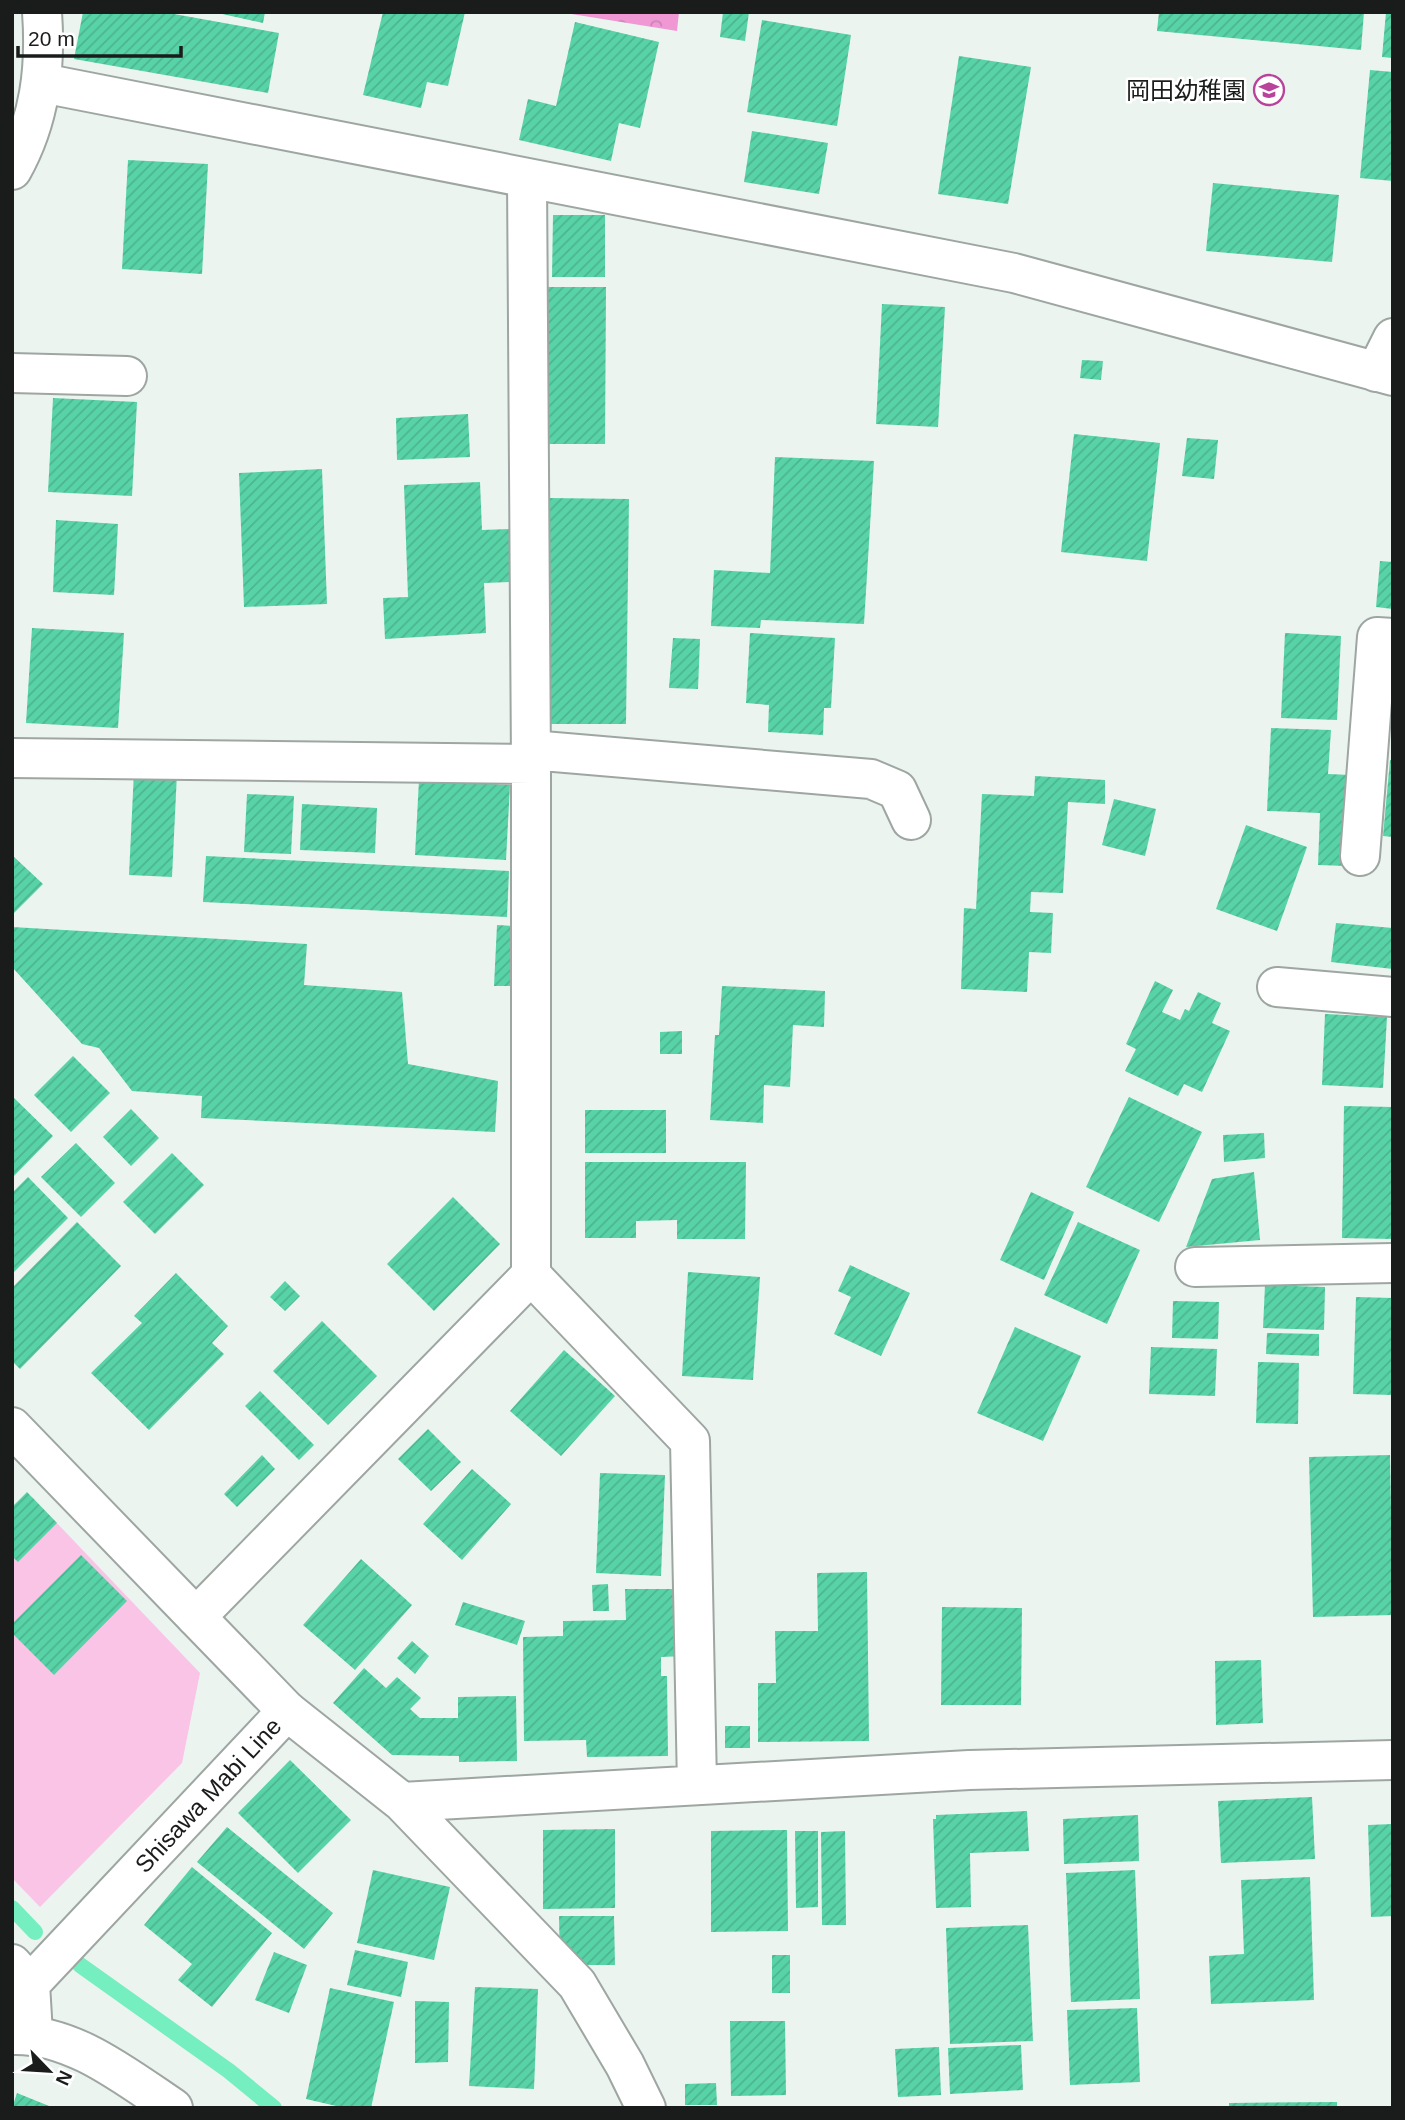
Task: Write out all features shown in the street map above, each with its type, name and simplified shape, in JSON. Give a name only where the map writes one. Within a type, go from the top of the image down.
[{"type":"street","points":[[12,170],[44,48],[42,12]]},
{"type":"street","points":[[30,99],[527,179],[1014,273],[1387,362]]},
{"type":"street","points":[[527,179],[531,1275],[690,1441],[698,1785]]},
{"type":"street","points":[[12,373],[127,376]]},
{"type":"street","points":[[1360,856],[1377,637],[1393,638]]},
{"type":"street","points":[[12,758],[531,757],[871,779],[897,790],[911,820]]},
{"type":"street","points":[[1277,987],[1393,997]]},
{"type":"street","points":[[1195,1267],[1393,1262]]},
{"type":"street","points":[[196,1617],[531,1275]]},
{"type":"street","name":"Shisawa Mabi Line","points":[[12,1427],[287,1711],[21,1974],[22,2035],[65,2044],[102,2061],[173,2108]]},
{"type":"street","points":[[287,1711],[402,1802],[577,1984],[625,2065],[646,2108]]},
{"type":"street","points":[[402,1802],[969,1770],[1393,1760]]},
{"type":"shaded area","points":[[32,1497],[200,1673],[182,1763],[40,1907],[12,1878],[12,1517]]},
{"type":"green space","points":[[559,12],[679,12],[677,31]]},
{"type":"building","points":[[83,12],[163,12],[279,33],[268,93],[74,59]]},
{"type":"building","points":[[213,12],[265,12],[263,23]]},
{"type":"building","points":[[383,12],[465,12],[448,86],[427,82],[421,108],[363,95]]},
{"type":"building","points":[[723,12],[749,12],[745,41],[720,37]]},
{"type":"building","points":[[1159,12],[1364,12],[1361,50],[1157,31]]},
{"type":"building","points":[[1386,12],[1393,12],[1393,58],[1382,57]]},
{"type":"building","points":[[762,20],[851,35],[837,126],[747,112]]},
{"type":"building","points":[[575,22],[659,42],[640,128],[619,123],[611,161],[519,140],[528,99],[556,106]]},
{"type":"building","points":[[959,56],[1031,67],[1008,204],[938,194]]},
{"type":"building","points":[[1370,70],[1393,72],[1393,181],[1360,178]]},
{"type":"building","points":[[752,131],[828,143],[819,194],[744,182]]},
{"type":"building","points":[[128,160],[208,164],[202,274],[122,269]]},
{"type":"building","points":[[1213,183],[1339,195],[1332,262],[1206,251]]},
{"type":"building","points":[[553,215],[605,215],[605,277],[552,277]]},
{"type":"building","points":[[547,287],[606,287],[605,444],[546,444]]},
{"type":"building","points":[[882,304],[945,307],[938,427],[876,424]]},
{"type":"building","points":[[1082,360],[1103,361],[1101,380],[1080,378]]},
{"type":"building","points":[[53,398],[137,402],[132,496],[48,492]]},
{"type":"building","points":[[468,414],[470,457],[397,460],[396,418]]},
{"type":"building","points":[[1074,434],[1160,443],[1147,561],[1061,552]]},
{"type":"building","points":[[1187,438],[1218,440],[1214,479],[1182,476]]},
{"type":"building","points":[[775,457],[874,461],[864,624],[761,620],[760,628],[711,626],[714,570],[770,573]]},
{"type":"building","points":[[322,469],[327,604],[244,607],[239,473]]},
{"type":"building","points":[[480,482],[482,530],[509,529],[511,582],[484,583],[486,633],[385,639],[383,598],[408,597],[404,485]]},
{"type":"building","points":[[549,498],[629,499],[626,724],[548,724]]},
{"type":"building","points":[[56,520],[118,524],[114,595],[53,592]]},
{"type":"building","points":[[1380,561],[1393,562],[1393,609],[1376,607]]},
{"type":"building","points":[[32,628],[124,633],[118,728],[26,723]]},
{"type":"building","points":[[750,633],[835,638],[831,708],[824,708],[823,735],[768,732],[769,705],[746,703]]},
{"type":"building","points":[[1285,633],[1341,636],[1337,720],[1281,718]]},
{"type":"building","points":[[673,638],[700,639],[698,689],[669,688]]},
{"type":"building","points":[[1271,728],[1331,730],[1328,774],[1351,775],[1346,866],[1318,865],[1320,813],[1267,811]]},
{"type":"building","points":[[1390,760],[1393,760],[1393,837],[1383,836]]},
{"type":"building","points":[[134,771],[177,773],[172,877],[129,875]]},
{"type":"building","points":[[1035,776],[1105,780],[1105,804],[1068,802],[1063,893],[1031,892],[1030,912],[1053,913],[1051,953],[1029,952],[1027,992],[961,989],[964,908],[976,909],[982,794],[1034,796]]},
{"type":"building","points":[[419,780],[510,785],[506,860],[415,855]]},
{"type":"building","points":[[247,794],[294,796],[291,854],[244,852]]},
{"type":"building","points":[[1114,799],[1156,809],[1145,856],[1102,845]]},
{"type":"building","points":[[302,804],[377,808],[375,853],[300,850]]},
{"type":"building","points":[[1246,825],[1307,847],[1277,931],[1216,909]]},
{"type":"building","points":[[12,855],[43,884],[12,915]]},
{"type":"building","points":[[206,856],[509,871],[507,917],[203,902]]},
{"type":"building","points":[[1336,923],[1393,928],[1393,969],[1331,962]]},
{"type":"building","points":[[497,925],[514,926],[510,986],[494,986]]},
{"type":"building","points":[[12,927],[307,944],[304,985],[402,992],[408,1064],[498,1081],[495,1132],[201,1118],[202,1096],[132,1091],[99,1048],[82,1044],[12,967]]},
{"type":"building","points":[[1155,981],[1173,990],[1162,1012],[1180,1020],[1185,1009],[1189,1011],[1198,992],[1221,1003],[1212,1023],[1230,1031],[1202,1092],[1184,1084],[1178,1096],[1125,1071],[1136,1049],[1126,1044]]},
{"type":"building","points":[[722,986],[825,991],[824,1027],[793,1025],[790,1087],[764,1085],[763,1123],[710,1120],[715,1035],[719,1035]]},
{"type":"building","points":[[1325,1014],[1387,1017],[1383,1088],[1322,1085]]},
{"type":"building","points":[[682,1031],[682,1054],[660,1054],[660,1032]]},
{"type":"building","points":[[73,1056],[110,1093],[71,1132],[34,1095]]},
{"type":"building","points":[[12,1096],[53,1136],[12,1178]]},
{"type":"building","points":[[1129,1097],[1202,1132],[1159,1222],[1086,1187]]},
{"type":"building","points":[[1344,1106],[1393,1107],[1393,1239],[1342,1238]]},
{"type":"building","points":[[131,1109],[159,1138],[131,1166],[103,1137]]},
{"type":"building","points":[[585,1110],[666,1110],[666,1153],[585,1153]]},
{"type":"building","points":[[1264,1133],[1265,1158],[1224,1162],[1223,1135]]},
{"type":"building","points":[[76,1143],[115,1183],[81,1217],[41,1177]]},
{"type":"building","points":[[172,1153],[204,1185],[155,1234],[123,1202]]},
{"type":"building","points":[[585,1162],[746,1162],[745,1239],[677,1239],[677,1220],[636,1221],[636,1238],[585,1238]]},
{"type":"building","points":[[1254,1172],[1260,1240],[1186,1247],[1212,1179]]},
{"type":"building","points":[[28,1177],[68,1218],[12,1274],[12,1193]]},
{"type":"building","points":[[1031,1192],[1074,1212],[1044,1280],[1000,1260]]},
{"type":"building","points":[[453,1197],[500,1244],[434,1311],[387,1264]]},
{"type":"building","points":[[77,1222],[121,1266],[20,1369],[12,1361],[12,1288]]},
{"type":"building","points":[[1078,1222],[1140,1250],[1107,1324],[1044,1295]]},
{"type":"building","points":[[850,1265],[910,1293],[881,1356],[834,1334],[851,1297],[838,1291]]},
{"type":"building","points":[[688,1272],[760,1277],[753,1380],[682,1376]]},
{"type":"building","points":[[176,1273],[228,1326],[212,1343],[224,1354],[149,1430],[91,1373],[142,1323],[134,1316]]},
{"type":"building","points":[[285,1281],[300,1296],[285,1311],[270,1297]]},
{"type":"building","points":[[1265,1285],[1325,1287],[1324,1330],[1263,1328]]},
{"type":"building","points":[[1356,1297],[1393,1298],[1393,1395],[1353,1394]]},
{"type":"building","points":[[1173,1301],[1219,1302],[1218,1339],[1172,1338]]},
{"type":"building","points":[[322,1321],[377,1376],[328,1425],[273,1371]]},
{"type":"building","points":[[1015,1327],[1081,1356],[1043,1441],[977,1413]]},
{"type":"building","points":[[1267,1333],[1319,1334],[1319,1356],[1266,1354]]},
{"type":"building","points":[[1151,1347],[1217,1349],[1215,1396],[1149,1394]]},
{"type":"building","points":[[564,1350],[615,1396],[561,1456],[510,1411]]},
{"type":"building","points":[[1258,1362],[1299,1363],[1298,1424],[1256,1423]]},
{"type":"building","points":[[260,1391],[314,1445],[299,1460],[245,1406]]},
{"type":"building","points":[[428,1429],[461,1462],[431,1491],[398,1459]]},
{"type":"building","points":[[262,1455],[275,1469],[237,1507],[224,1494]]},
{"type":"building","points":[[1390,1455],[1393,1615],[1313,1617],[1309,1457]]},
{"type":"building","points":[[472,1469],[511,1504],[462,1560],[423,1524]]},
{"type":"building","points":[[600,1473],[665,1475],[661,1576],[596,1573]]},
{"type":"building","points":[[27,1492],[57,1523],[18,1562],[12,1556],[12,1507]]},
{"type":"building","points":[[81,1555],[127,1601],[54,1675],[12,1633],[12,1624]]},
{"type":"building","points":[[361,1559],[412,1605],[355,1670],[303,1625]]},
{"type":"building","points":[[867,1572],[869,1741],[758,1742],[758,1683],[776,1683],[775,1631],[818,1631],[817,1573]]},
{"type":"building","points":[[608,1584],[609,1611],[593,1611],[592,1585]]},
{"type":"building","points":[[625,1589],[684,1589],[685,1656],[661,1657],[661,1676],[667,1676],[668,1756],[587,1757],[586,1740],[524,1741],[523,1637],[563,1636],[563,1621],[626,1620]]},
{"type":"building","points":[[463,1602],[525,1621],[517,1645],[455,1625]]},
{"type":"building","points":[[942,1607],[1022,1608],[1021,1705],[941,1705]]},
{"type":"building","points":[[412,1641],[429,1656],[415,1674],[397,1658]]},
{"type":"building","points":[[1261,1660],[1263,1723],[1216,1725],[1215,1661]]},
{"type":"building","points":[[364,1668],[386,1688],[397,1677],[421,1698],[410,1709],[420,1718],[458,1718],[458,1697],[516,1696],[517,1761],[459,1762],[459,1756],[392,1755],[333,1703]]},
{"type":"building","points":[[725,1726],[750,1726],[750,1748],[725,1748]]},
{"type":"building","points":[[290,1760],[351,1820],[298,1873],[238,1813]]},
{"type":"building","points":[[1312,1797],[1315,1859],[1221,1863],[1218,1801]]},
{"type":"building","points":[[1027,1811],[1029,1851],[970,1853],[971,1907],[936,1908],[933,1819],[936,1819],[936,1815]]},
{"type":"building","points":[[1138,1815],[1139,1861],[1064,1864],[1063,1819]]},
{"type":"building","points":[[1393,1824],[1393,1916],[1371,1917],[1368,1825]]},
{"type":"building","points":[[227,1827],[333,1913],[304,1949],[197,1862]]},
{"type":"building","points":[[615,1829],[615,1908],[543,1909],[543,1830]]},
{"type":"building","points":[[787,1830],[788,1931],[711,1932],[711,1831]]},
{"type":"building","points":[[795,1831],[818,1831],[818,1907],[796,1908]]},
{"type":"building","points":[[845,1831],[846,1925],[822,1925],[821,1832]]},
{"type":"building","points":[[192,1867],[272,1933],[212,2007],[178,1980],[192,1964],[144,1925]]},
{"type":"building","points":[[373,1870],[450,1887],[434,1960],[357,1943]]},
{"type":"building","points":[[1135,1870],[1140,1999],[1071,2002],[1066,1873]]},
{"type":"building","points":[[1310,1877],[1314,2000],[1211,2004],[1209,1956],[1244,1954],[1241,1880]]},
{"type":"building","points":[[559,1916],[614,1916],[615,1965],[560,1965]]},
{"type":"building","points":[[1028,1925],[1033,2041],[950,2044],[946,1928]]},
{"type":"building","points":[[355,1950],[408,1962],[401,1997],[347,1985]]},
{"type":"building","points":[[274,1952],[307,1965],[289,2013],[255,2000]]},
{"type":"building","points":[[772,1955],[790,1955],[790,1993],[772,1993]]},
{"type":"building","points":[[475,1987],[538,1989],[534,2089],[469,2086]]},
{"type":"building","points":[[330,1988],[394,2002],[371,2108],[345,2108],[306,2099]]},
{"type":"building","points":[[415,2001],[449,2002],[448,2062],[415,2063]]},
{"type":"building","points":[[1137,2008],[1140,2082],[1070,2085],[1067,2010]]},
{"type":"building","points":[[730,2021],[785,2021],[786,2095],[731,2096]]},
{"type":"building","points":[[1021,2045],[1023,2090],[950,2094],[948,2048]]},
{"type":"building","points":[[939,2047],[941,2095],[898,2097],[895,2049]]},
{"type":"building","points":[[716,2083],[717,2105],[685,2105],[685,2084]]},
{"type":"building","points":[[17,2093],[54,2108],[12,2108]]},
{"type":"building","points":[[1337,2102],[1337,2108],[1229,2108],[1229,2103]]},
{"type":"waterway","points":[[12,1908],[35,1932]]},
{"type":"waterway","points":[[80,1965],[229,2071],[274,2108]]},
{"type":"place","name":"岡田幼稚園","points":[[1269,90]]}]
